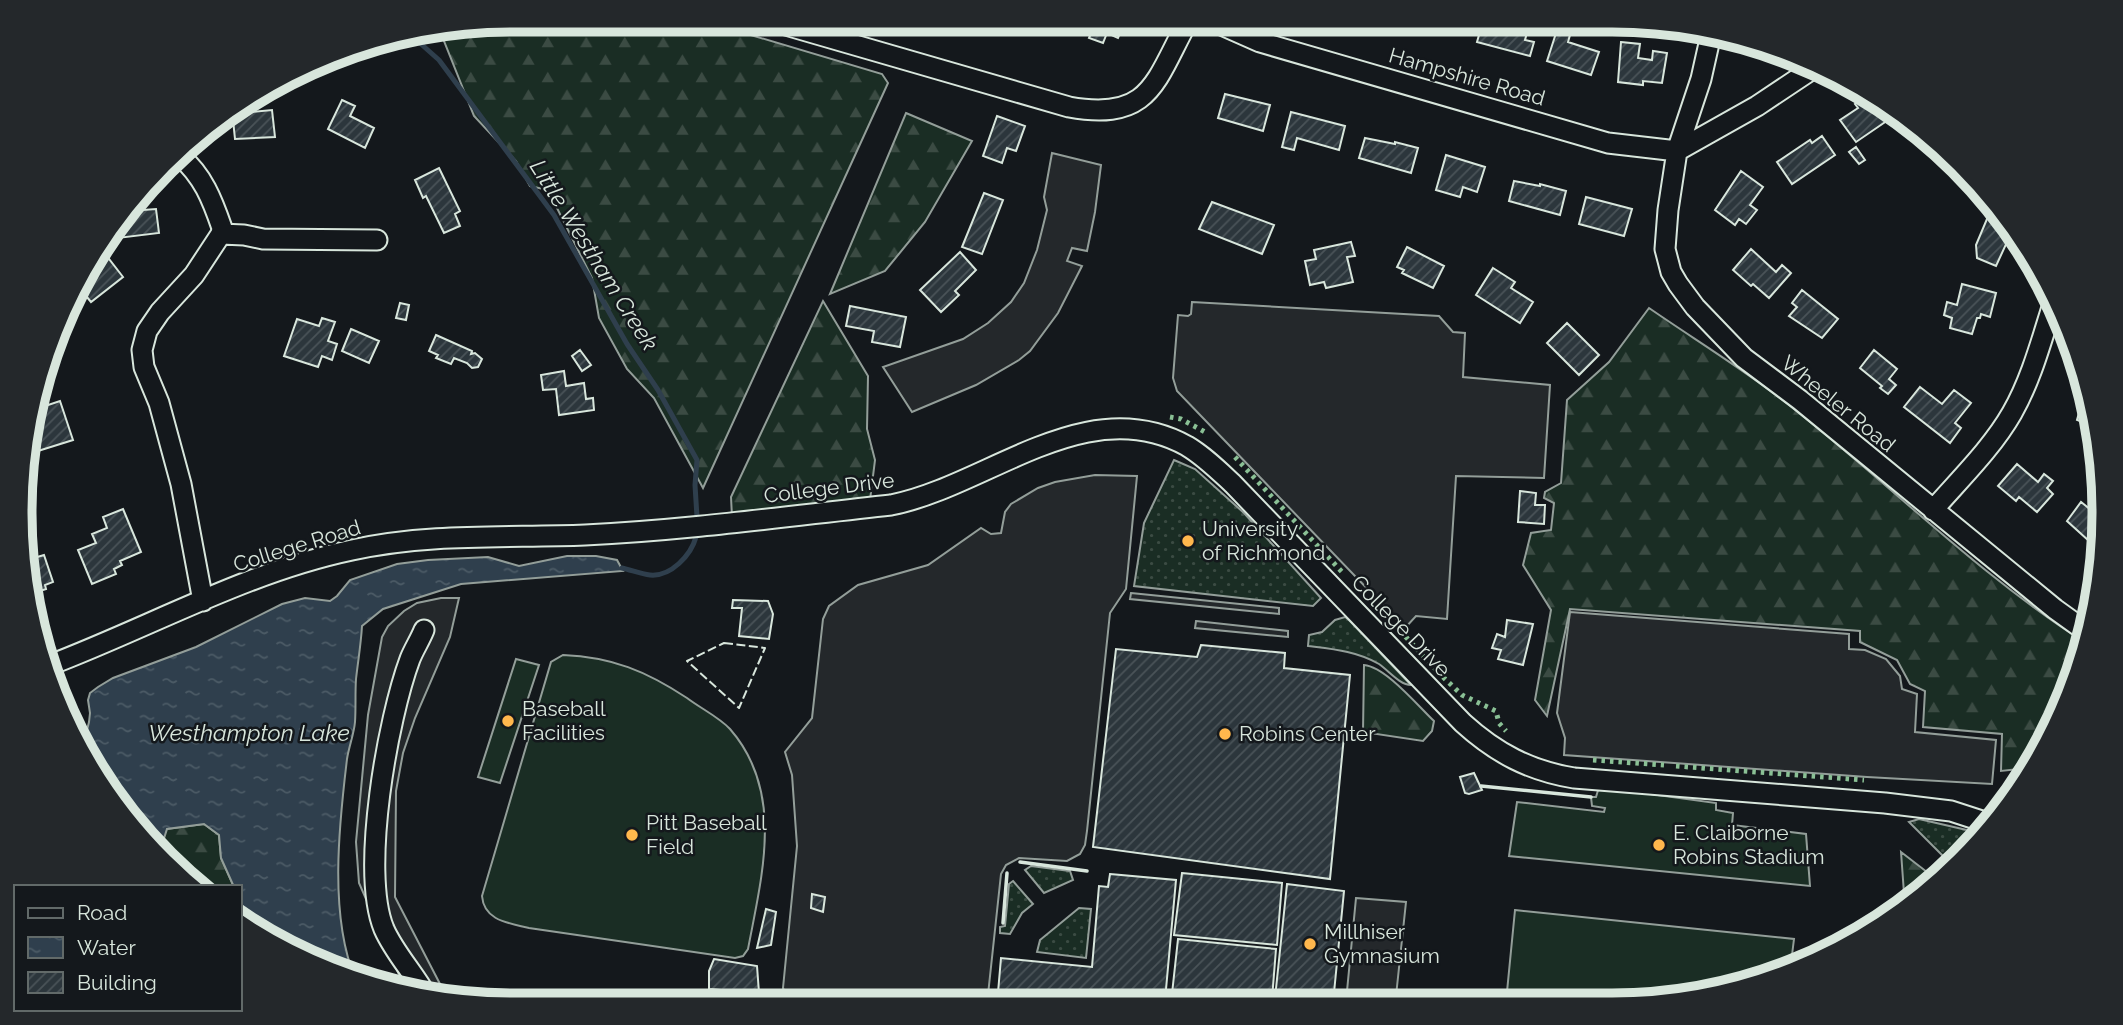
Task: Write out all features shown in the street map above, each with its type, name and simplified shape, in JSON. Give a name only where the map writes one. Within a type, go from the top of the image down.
[{"type":"street","points":[[810,32],[1094,112],[1115,110],[1141,99],[1154,85],[1182,32]]},
{"type":"street","name":"Hampshire Road","points":[[1237,32],[1260,42],[1608,143],[1677,151]]},
{"type":"street","name":"Wheeler Road","points":[[1709,42],[1701,79],[1677,151],[1665,249],[1671,272],[1678,284],[1717,331],[1744,358],[1800,400],[2078,625]]},
{"type":"street","points":[[1677,151],[1757,106],[1806,73]]},
{"type":"street","points":[[184,161],[210,192],[222,228],[221,234],[194,275],[153,322],[144,338],[142,350],[144,368],[159,403],[171,443],[203,601]]},
{"type":"street","points":[[221,234],[262,239],[377,240]]},
{"type":"street","points":[[1933,510],[1977,460],[2011,415],[2025,388],[2049,315]]},
{"type":"street","name":"College Drive","points":[[697,526],[913,501],[1055,440],[1100,430],[1142,430],[1173,440],[1206,459],[1463,723],[1479,738],[1524,765],[1549,774],[1574,778],[1885,803],[1951,811],[1980,820]]},
{"type":"street","name":"College Road","points":[[56,663],[203,601],[300,564],[350,550],[418,540],[586,535],[697,526]]},
{"type":"street","points":[[419,984],[384,929],[377,897],[376,856],[381,790],[391,727],[410,658],[424,630]]},
{"type":"green space","points":[[512,32],[741,32],[882,74],[888,83],[703,488],[654,398],[627,369],[599,318],[592,278],[548,190],[530,186],[516,161],[474,116],[442,37]]},
{"type":"green space","points":[[906,113],[972,141],[925,222],[885,271],[830,294]]},
{"type":"green space","points":[[823,301],[868,376],[867,429],[875,460],[870,500],[732,517],[731,497]]},
{"type":"green space","points":[[1649,308],[1776,395],[1965,554],[2075,636],[2055,697],[2017,769],[2001,771],[2002,734],[1923,727],[1925,691],[1910,684],[1897,660],[1860,642],[1860,631],[1570,609],[1547,716],[1535,700],[1551,610],[1523,565],[1531,533],[1551,530],[1554,503],[1544,498],[1545,492],[1561,483],[1567,400],[1609,362]]},
{"type":"green space","points":[[1174,460],[1195,469],[1244,513],[1321,598],[1313,606],[1134,586],[1144,523]]},
{"type":"green space","points":[[1345,617],[1411,685],[1403,683],[1379,664],[1362,656],[1308,646],[1309,635],[1322,632],[1335,620]]},
{"type":"green space","name":"Pitt Baseball Field","points":[[563,655],[613,662],[657,680],[720,720],[730,729],[747,754],[758,780],[764,807],[765,835],[759,892],[748,949],[743,956],[735,958],[529,928],[499,920],[487,911],[482,896],[551,662]]},
{"type":"green space","name":"Baseball Facilities","points":[[516,659],[539,665],[500,783],[478,777]]},
{"type":"green space","points":[[1364,665],[1373,667],[1392,680],[1434,721],[1432,731],[1423,741],[1363,732]]},
{"type":"green space","name":"E. Claiborne Robins Stadium","points":[[1599,787],[1716,803],[1716,810],[1733,813],[1732,825],[1806,834],[1810,886],[1509,856],[1517,802],[1604,812],[1605,808],[1592,806],[1591,797],[1596,797]]},
{"type":"green space","points":[[1919,819],[1971,831],[1945,858],[1909,822]]},
{"type":"green space","points":[[204,824],[219,835],[221,858],[233,885],[209,885],[195,874],[162,842],[166,829]]},
{"type":"green space","points":[[1901,852],[1929,873],[1904,893]]},
{"type":"green space","points":[[1031,866],[1070,871],[1073,880],[1044,893],[1025,870]]},
{"type":"green space","points":[[1013,881],[1033,904],[1022,913],[1010,934],[1000,933],[1000,927],[1005,926],[1009,884]]},
{"type":"green space","points":[[1079,908],[1091,909],[1086,958],[1037,952],[1040,940]]},
{"type":"green space","points":[[1515,910],[1794,939],[1792,958],[1704,984],[1642,992],[1507,993]]},
{"type":"shaded area","points":[[1052,153],[1101,165],[1087,251],[1072,248],[1067,261],[1082,266],[1058,313],[1030,351],[1019,360],[976,385],[912,412],[883,367],[963,339],[988,323],[1011,302],[1024,283],[1037,250],[1047,210],[1044,197]]},
{"type":"shaded area","points":[[1192,302],[1439,316],[1453,332],[1465,333],[1463,377],[1550,385],[1544,478],[1456,476],[1447,619],[1416,616],[1405,628],[1177,391],[1173,378],[1178,315],[1191,314]]},
{"type":"shaded area","points":[[1095,475],[1137,476],[1126,589],[1110,613],[1085,845],[1080,854],[1067,861],[1019,858],[1006,865],[1001,874],[988,993],[785,993],[783,988],[797,846],[792,775],[785,752],[812,718],[823,619],[829,606],[858,585],[928,565],[981,528],[991,534],[1001,533],[1005,512],[1011,504],[1038,488]]},
{"type":"shaded area","points":[[1131,593],[1279,608],[1279,614],[1130,599]]},
{"type":"shaded area","points":[[441,598],[459,598],[450,637],[403,753],[396,791],[395,897],[440,984],[433,986],[401,980],[359,883],[356,842],[368,715],[382,637],[388,626],[417,603]]},
{"type":"shaded area","points":[[1570,612],[1849,634],[1849,649],[1865,650],[1886,659],[1900,676],[1902,689],[1917,694],[1915,732],[1996,740],[1992,784],[1564,755],[1565,738],[1557,713]]},
{"type":"shaded area","points":[[1196,621],[1288,631],[1288,637],[1195,628]]},
{"type":"shaded area","points":[[1356,898],[1406,902],[1396,993],[1347,991]]},
{"type":"water","name":"Westhampton Lake","points":[[567,556],[596,556],[617,560],[623,571],[461,584],[383,609],[362,626],[354,731],[347,759],[341,812],[338,870],[342,926],[351,965],[300,944],[242,910],[242,885],[233,885],[221,858],[219,835],[204,824],[167,829],[163,843],[113,780],[86,734],[90,713],[88,700],[90,693],[98,687],[113,678],[196,647],[282,604],[305,598],[330,601],[350,580],[397,564],[488,557],[519,566]]},
{"type":"building","points":[[1092,32],[1121,32],[1118,38],[1107,33],[1103,43],[1089,38]]},
{"type":"building","points":[[1480,32],[1523,32],[1527,33],[1525,40],[1534,42],[1530,56],[1477,42]]},
{"type":"building","points":[[1556,32],[1570,35],[1568,42],[1599,52],[1591,75],[1547,61]]},
{"type":"building","points":[[1621,42],[1640,44],[1638,58],[1652,60],[1653,51],[1667,53],[1662,83],[1643,81],[1643,85],[1618,82]]},
{"type":"building","points":[[1225,94],[1270,105],[1263,131],[1218,118]]},
{"type":"building","points":[[342,100],[355,106],[350,116],[374,128],[365,148],[328,129]]},
{"type":"building","points":[[1859,101],[1888,120],[1856,142],[1840,120],[1858,108],[1855,104]]},
{"type":"building","points":[[252,109],[252,112],[272,110],[275,137],[235,139],[233,122]]},
{"type":"building","points":[[1291,112],[1345,126],[1339,150],[1297,138],[1294,150],[1282,147]]},
{"type":"building","points":[[997,116],[1025,126],[1016,151],[1007,148],[1002,163],[983,156]]},
{"type":"building","points":[[1822,136],[1835,155],[1792,184],[1777,162],[1810,140],[1812,143]]},
{"type":"building","points":[[1365,138],[1418,148],[1411,173],[1359,158]]},
{"type":"building","points":[[1856,147],[1865,160],[1859,164],[1849,152]]},
{"type":"building","points":[[1446,155],[1485,167],[1477,192],[1463,187],[1460,197],[1436,190]]},
{"type":"building","points":[[439,168],[460,211],[455,214],[460,226],[444,233],[415,180]]},
{"type":"building","points":[[1741,171],[1763,187],[1750,205],[1757,210],[1746,224],[1739,219],[1735,225],[1715,210]]},
{"type":"building","points":[[1514,181],[1566,191],[1560,215],[1509,201]]},
{"type":"building","points":[[984,193],[1003,200],[982,254],[962,247]]},
{"type":"building","points":[[1586,197],[1632,209],[1624,236],[1579,224]]},
{"type":"building","points":[[1212,202],[1274,225],[1262,254],[1199,229]]},
{"type":"building","points":[[156,209],[159,233],[118,238],[131,220],[139,210]]},
{"type":"building","points":[[1988,216],[2008,243],[1996,266],[1977,258],[1976,245]]},
{"type":"building","points":[[1351,242],[1355,256],[1347,257],[1353,282],[1326,288],[1324,282],[1310,285],[1305,261],[1316,259],[1314,250]]},
{"type":"building","points":[[1407,247],[1444,266],[1433,288],[1402,273],[1404,270],[1397,267]]},
{"type":"building","points":[[1751,249],[1776,272],[1782,265],[1791,273],[1769,298],[1733,270]]},
{"type":"building","points":[[960,252],[976,270],[955,291],[959,295],[941,312],[920,290]]},
{"type":"building","points":[[106,256],[123,277],[91,302],[84,294]]},
{"type":"building","points":[[1493,268],[1515,282],[1511,288],[1533,302],[1520,323],[1476,295]]},
{"type":"building","points":[[1962,284],[1996,293],[1990,317],[1981,314],[1972,334],[1950,328],[1952,318],[1944,315],[1947,302],[1957,305]]},
{"type":"building","points":[[1802,290],[1838,319],[1822,338],[1789,316],[1797,307],[1792,303]]},
{"type":"building","points":[[400,303],[409,305],[406,320],[396,318]]},
{"type":"building","points":[[850,306],[906,317],[900,347],[872,342],[874,331],[846,326]]},
{"type":"building","points":[[322,318],[335,322],[328,341],[337,344],[332,360],[322,356],[318,367],[284,356],[297,319],[319,326]]},
{"type":"building","points":[[1567,323],[1599,355],[1579,375],[1547,343]]},
{"type":"building","points":[[351,329],[379,341],[369,363],[342,351]]},
{"type":"building","points":[[436,335],[472,351],[471,354],[475,353],[482,359],[478,367],[472,368],[454,358],[451,364],[436,358],[438,355],[429,351]]},
{"type":"building","points":[[580,350],[591,365],[582,371],[572,356]]},
{"type":"building","points":[[1874,350],[1897,369],[1889,379],[1896,385],[1888,394],[1860,368]]},
{"type":"building","points":[[564,371],[566,386],[584,383],[586,399],[593,398],[594,410],[559,415],[556,389],[543,390],[541,375]]},
{"type":"building","points":[[1920,387],[1942,404],[1954,390],[1971,403],[1955,423],[1961,428],[1950,443],[1904,407]]},
{"type":"building","points":[[60,401],[73,440],[38,451],[37,446],[44,406]]},
{"type":"building","points":[[2080,410],[2083,422],[2077,420]]},
{"type":"building","points":[[2017,464],[2038,482],[2044,474],[2053,481],[2047,488],[2053,494],[2037,512],[2019,497],[2016,501],[1998,486]]},
{"type":"building","points":[[1520,491],[1536,493],[1535,505],[1545,505],[1544,524],[1518,522]]},
{"type":"building","points":[[2081,502],[2091,510],[2090,542],[2067,521]]},
{"type":"building","points":[[123,509],[141,552],[120,561],[122,565],[114,569],[116,574],[92,584],[78,550],[96,543],[92,534],[107,528],[103,517]]},
{"type":"building","points":[[44,555],[53,582],[39,591],[37,566],[34,558]]},
{"type":"building","points":[[733,600],[768,601],[773,614],[769,639],[739,636],[742,608],[732,608]]},
{"type":"building","points":[[1507,620],[1533,624],[1523,665],[1498,659],[1501,650],[1492,648],[1497,634],[1505,637]]},
{"type":"building","name":"Robins Center","points":[[1201,645],[1285,653],[1284,668],[1350,675],[1330,879],[1093,847],[1116,649],[1197,657]]},
{"type":"building","points":[[1474,773],[1482,790],[1465,793],[1460,777]]},
{"type":"building","points":[[1182,873],[1282,883],[1277,945],[1174,935]]},
{"type":"building","points":[[1110,874],[1176,880],[1166,993],[998,993],[1001,958],[1092,967],[1099,886],[1108,887]]},
{"type":"building","name":"Millhiser Gymnasium","points":[[1287,884],[1344,891],[1334,993],[1276,993]]},
{"type":"building","points":[[812,894],[825,897],[823,912],[811,908]]},
{"type":"building","points":[[766,909],[776,912],[771,945],[757,948]]},
{"type":"building","points":[[1178,939],[1276,949],[1272,993],[1172,993]]},
{"type":"building","points":[[714,959],[757,966],[759,993],[709,989],[709,971]]},
{"type":"waterway","name":"Little Westham Creek","points":[[418,41],[439,60],[554,215],[627,344],[658,390],[697,460],[697,517]]},
{"type":"waterway","name":"Little Westham Creek","points":[[622,568],[658,575],[679,564],[690,551],[696,537]]},
{"type":"hedge","points":[[1170,417],[1181,419],[1205,432]]},
{"type":"hedge","points":[[1235,457],[1342,572]]},
{"type":"hedge","points":[[1371,599],[1439,673]]},
{"type":"hedge","points":[[1443,677],[1462,695],[1496,711],[1499,723],[1506,731]]},
{"type":"hedge","points":[[1593,760],[1664,765]]},
{"type":"hedge","points":[[1676,766],[1864,780]]},
{"type":"fence","points":[[724,643],[765,648],[739,708],[687,661],[724,643]]},
{"type":"wall","points":[[1481,786],[1591,797]]},
{"type":"wall","points":[[1020,862],[1087,871]]},
{"type":"wall","points":[[1003,923],[1007,873]]},
{"type":"place","name":"University of Richmond","points":[[1188,541]]},
{"type":"place","name":"Baseball Facilities","points":[[508,721]]},
{"type":"place","name":"Robins Center","points":[[1225,734]]},
{"type":"place","name":"Pitt Baseball Field","points":[[632,835]]},
{"type":"place","name":"E. Claiborne Robins Stadium","points":[[1659,845]]},
{"type":"place","name":"Millhiser Gymnasium","points":[[1310,944]]}]
